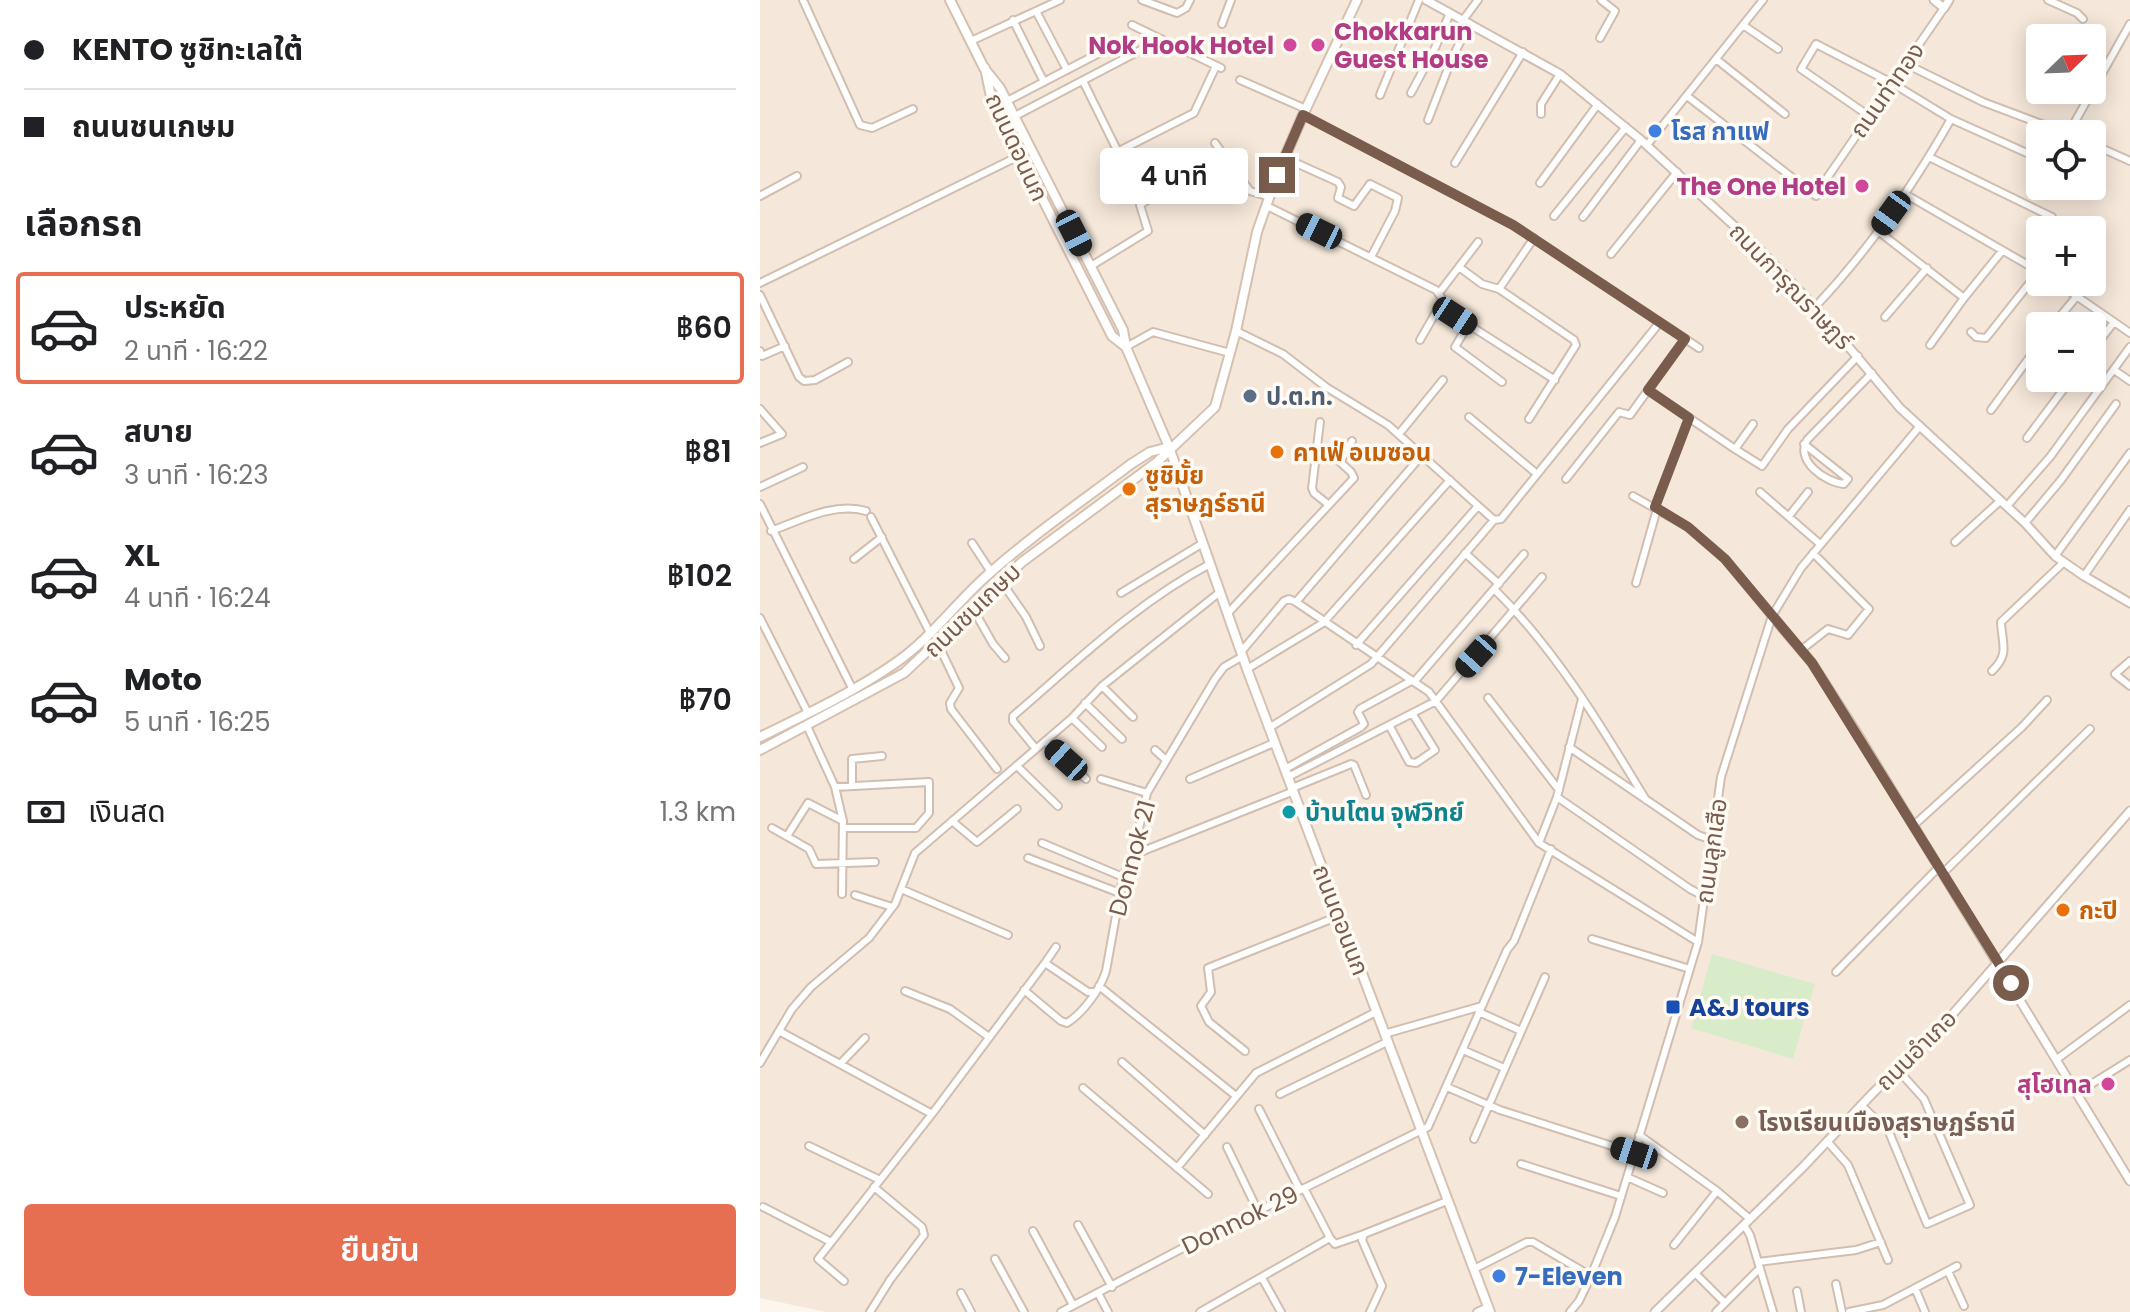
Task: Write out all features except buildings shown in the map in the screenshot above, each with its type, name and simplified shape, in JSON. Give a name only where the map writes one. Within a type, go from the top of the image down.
[{"type":"main road","name":"ถนนดอนนก","points":[[950,0],[984,68],[1015,116],[1123,330],[1126,347],[1169,447],[1274,743],[1489,1310]]},
{"type":"main road","name":"ถนนชนเกษม","points":[[760,750],[904,673],[1000,580],[1050,539],[1157,462],[1169,447],[1215,407],[1236,331],[1257,232],[1304,112],[1357,0]]},
{"type":"main road","name":"ถนนดอนนก","points":[[984,68],[991,97],[1019,156],[1112,336],[1126,347]]},
{"type":"main road","name":"ถนนชนเกษม","points":[[760,737],[853,690],[896,663],[923,642],[991,572],[1131,464],[1150,452],[1169,447]]},
{"type":"street","points":[[803,0],[860,125],[872,128],[913,109]]},
{"type":"street","points":[[971,41],[1060,0]]},
{"type":"street","points":[[1142,0],[1177,13],[1186,8],[1190,0]]},
{"type":"street","points":[[1222,24],[1231,0]]},
{"type":"street","points":[[1380,95],[1419,0]]},
{"type":"street","name":"ถนนการุณราษฏร์","points":[[1426,0],[1560,74],[1644,142],[1757,247],[1815,307],[1900,408],[2025,523],[2055,556],[2130,603]]},
{"type":"street","points":[[1428,120],[1466,21],[1478,0]]},
{"type":"street","points":[[1600,38],[1615,11],[1601,0]]},
{"type":"street","points":[[1583,217],[1644,142],[1687,96],[1763,0]]},
{"type":"street","points":[[1934,0],[1944,8]]},
{"type":"street","name":"ถนนท่าทอง","points":[[1825,181],[1949,0]]},
{"type":"street","points":[[2048,0],[2077,13],[2083,19]]},
{"type":"street","points":[[1036,11],[1067,70]]},
{"type":"street","points":[[1411,93],[1450,13]]},
{"type":"street","points":[[1013,20],[1044,82]]},
{"type":"street","points":[[2076,120],[2130,24]]},
{"type":"street","points":[[1083,81],[1117,150],[1191,115],[1197,109],[1218,67],[1132,25]]},
{"type":"street","points":[[1743,25],[1778,49]]},
{"type":"street","points":[[1015,116],[1160,40]]},
{"type":"street","points":[[1869,116],[1801,69],[1816,44],[1892,83],[1951,119],[2026,153]]},
{"type":"street","points":[[1007,101],[1107,49]]},
{"type":"street","points":[[1455,163],[1523,52]]},
{"type":"street","points":[[1716,59],[1785,114]]},
{"type":"street","points":[[1906,64],[1983,102],[2031,120]]},
{"type":"street","points":[[1541,114],[1541,104],[1560,74]]},
{"type":"street","points":[[1240,80],[1534,238],[1699,348]]},
{"type":"street","points":[[1687,96],[1816,196]]},
{"type":"street","points":[[1540,183],[1598,104]]},
{"type":"street","points":[[1815,307],[1905,194],[1951,119]]},
{"type":"street","points":[[1554,216],[1626,127]]},
{"type":"street","points":[[1215,143],[1250,191],[1439,293],[1443,300],[1441,307],[1420,340]]},
{"type":"street","points":[[2106,150],[2128,160],[2130,151]]},
{"type":"street","points":[[760,283],[1019,156]]},
{"type":"street","points":[[1929,157],[2050,216]]},
{"type":"street","points":[[1285,158],[1338,182],[1341,187],[1338,198],[1354,206],[1370,184],[1398,198],[1395,211],[1371,257]]},
{"type":"street","points":[[1091,266],[1148,231],[1141,209],[1144,202],[1202,172]]},
{"type":"street","points":[[1611,254],[1677,172]]},
{"type":"street","points":[[760,196],[797,176]]},
{"type":"street","points":[[1905,194],[2026,264]]},
{"type":"street","points":[[1878,231],[1964,298]]},
{"type":"street","points":[[1499,289],[1534,238]]},
{"type":"street","points":[[1439,293],[1478,242]]},
{"type":"street","points":[[1930,345],[2002,251]]},
{"type":"street","points":[[1459,267],[1482,284],[1499,289],[1574,340],[1574,352],[1529,419]]},
{"type":"street","points":[[1885,317],[1927,268]]},
{"type":"street","points":[[1971,332],[1976,337],[1986,338],[2026,288]]},
{"type":"street","points":[[760,295],[799,377],[807,382],[848,362]]},
{"type":"street","points":[[2064,312],[2077,296],[2130,333]]},
{"type":"street","points":[[1441,307],[1555,380]]},
{"type":"street","points":[[1269,728],[1371,664],[1494,520],[1501,519],[1660,322]]},
{"type":"street","points":[[2106,333],[2114,322]]},
{"type":"street","points":[[1468,325],[1455,347],[1502,382]]},
{"type":"street","points":[[1236,331],[1283,354],[1326,387],[1388,425],[1494,520]]},
{"type":"street","points":[[1126,347],[1153,332],[1230,353]]},
{"type":"street","points":[[1566,479],[1619,412],[1630,415],[1685,339]]},
{"type":"street","points":[[760,351],[762,356],[785,346]]},
{"type":"street","points":[[1955,542],[2004,503],[2050,457],[2130,347]]},
{"type":"street","points":[[1648,390],[1762,466],[1788,429],[1858,356]]},
{"type":"street","points":[[1991,410],[2026,362]]},
{"type":"street","points":[[2114,370],[2130,381]]},
{"type":"street","points":[[1804,444],[1848,479],[1844,484],[1816,472],[1806,458],[1804,444],[1872,373]]},
{"type":"street","points":[[1399,434],[1443,380]]},
{"type":"street","points":[[2027,438],[2062,392]]},
{"type":"street","points":[[2025,523],[2061,480],[2116,404]]},
{"type":"street","points":[[760,409],[782,434],[760,443]]},
{"type":"street","points":[[1469,417],[1537,474]]},
{"type":"street","points":[[1636,583],[1656,508],[1689,418]]},
{"type":"street","points":[[1320,422],[1312,488],[1329,505]]},
{"type":"street","points":[[1735,449],[1753,424]]},
{"type":"street","name":"ถนนลูกเสือ","points":[[1570,1312],[1591,1276],[1621,1196],[1698,942],[1721,777],[1772,616],[1782,596],[1820,544],[1920,426]]},
{"type":"street","points":[[1228,613],[1354,478],[1340,462],[1352,441]]},
{"type":"street","points":[[2055,556],[2130,453]]},
{"type":"street","points":[[1422,455],[1296,602],[1429,692],[1539,843],[1698,942]]},
{"type":"street","points":[[760,487],[803,467]]},
{"type":"street","points":[[1247,669],[1323,623],[1450,480]]},
{"type":"street","points":[[1760,492],[1820,544]]},
{"type":"street","points":[[1789,516],[1808,492]]},
{"type":"street","points":[[1633,496],[1688,527],[1725,559],[1801,650],[1857,733],[2130,1181]]},
{"type":"street","points":[[760,504],[853,690]]},
{"type":"street","points":[[1356,645],[1478,506]]},
{"type":"street","points":[[771,531],[832,510],[851,507],[869,514],[930,633]]},
{"type":"street","points":[[2084,576],[2130,510]]},
{"type":"street","points":[[854,559],[882,537]]},
{"type":"street","points":[[972,543],[991,572]]},
{"type":"street","points":[[1121,593],[1203,543]]},
{"type":"street","points":[[1465,553],[1496,586],[1582,699],[1646,800]]},
{"type":"street","points":[[1801,650],[1828,629],[1848,635],[1869,611],[1860,598],[1813,553]]},
{"type":"street","points":[[1287,773],[1361,727],[1364,724],[1359,710],[1413,682],[1524,554]]},
{"type":"street","points":[[1992,671],[2005,654],[2001,622],[2064,562]]},
{"type":"street","points":[[1036,749],[1013,721],[1013,716],[1132,613],[1174,583],[1210,564]]},
{"type":"street","points":[[1287,773],[1436,701],[1542,577]]},
{"type":"street","points":[[1000,580],[1026,617],[1040,646]]},
{"type":"street","points":[[760,1063],[792,1009],[811,987],[869,938],[892,907],[915,853],[1072,718],[1102,686],[1220,592]]},
{"type":"street","name":"Donnok 21","points":[[1024,990],[1067,1023],[1097,989],[1106,971],[1123,877],[1133,855],[1147,793],[1221,671],[1242,654],[1284,601],[1289,599],[1296,602]]},
{"type":"street","points":[[972,607],[993,644],[1005,658]]},
{"type":"street","points":[[760,618],[808,713]]},
{"type":"street","points":[[937,642],[959,688],[950,703],[951,709],[997,769]]},
{"type":"street","points":[[2130,661],[2115,674],[2130,686]]},
{"type":"street","points":[[1102,686],[1133,717]]},
{"type":"street","points":[[1488,698],[1558,793],[1704,896]]},
{"type":"street","points":[[1539,843],[1558,793],[1582,699]]},
{"type":"street","points":[[1913,826],[2022,727],[2047,700]]},
{"type":"street","points":[[1085,703],[1122,739]]},
{"type":"street","points":[[1389,725],[1409,762],[1416,763],[1435,750],[1412,713]]},
{"type":"street","points":[[1072,718],[1102,747]]},
{"type":"street","points":[[807,726],[835,787],[843,825],[842,894]]},
{"type":"street","points":[[1836,972],[2090,729]]},
{"type":"street","points":[[1045,741],[1086,779]]},
{"type":"street","points":[[1190,779],[1274,743]]},
{"type":"street","points":[[1569,747],[1698,835],[1712,840]]},
{"type":"street","points":[[1155,750],[1166,760]]},
{"type":"street","points":[[852,786],[852,759],[882,756]]},
{"type":"street","points":[[1133,855],[1351,764],[1366,795]]},
{"type":"street","points":[[1017,766],[1058,806]]},
{"type":"street","points":[[1101,779],[1147,793]]},
{"type":"street","points":[[787,836],[808,803],[843,825],[916,828],[929,813],[929,782],[835,787]]},
{"type":"street","points":[[952,821],[977,842],[1017,809]]},
{"type":"street","name":"ถนนอำเภอ","points":[[1655,1312],[1951,1016],[2130,811]]},
{"type":"street","points":[[772,828],[809,849],[816,864],[875,862]]},
{"type":"street","points":[[1042,843],[1123,877]]},
{"type":"street","points":[[1420,1130],[1428,1127],[1447,1087],[1507,950],[1514,941],[1551,849]]},
{"type":"street","points":[[1028,858],[1120,893]]},
{"type":"street","points":[[901,889],[1008,935]]},
{"type":"street","points":[[855,895],[892,907]]},
{"type":"street","points":[[1245,1051],[1209,1022],[1201,1006],[1211,992],[1208,968],[1339,916]]},
{"type":"street","points":[[1592,939],[1690,969]]},
{"type":"street","points":[[844,1281],[818,1259],[932,1114],[1056,947]]},
{"type":"street","points":[[1045,963],[1088,992],[1097,989],[1236,1096]]},
{"type":"street","points":[[1474,1139],[1545,977]]},
{"type":"street","points":[[905,991],[950,1009],[989,1037]]},
{"type":"street","points":[[2057,1059],[2130,1005]]},
{"type":"street","points":[[1280,1094],[1385,1038],[1444,1015],[1480,1009],[1521,1031]]},
{"type":"street","points":[[1177,1168],[1256,1073],[1376,1012]]},
{"type":"street","points":[[779,1031],[932,1114]]},
{"type":"street","points":[[841,1063],[865,1038]]},
{"type":"street","points":[[1463,1050],[1504,1068]]},
{"type":"street","points":[[2077,1093],[2130,1060]]},
{"type":"street","points":[[1122,1062],[1205,1135]]},
{"type":"street","points":[[1861,1105],[1889,1132],[1927,1224],[1970,1205],[1924,1099],[1897,1069]]},
{"type":"street","points":[[1447,1087],[1488,1105],[1634,1153]]},
{"type":"street","points":[[1083,1088],[1208,1194]]},
{"type":"street","points":[[1259,1109],[1335,1244],[1447,1201]]},
{"type":"street","name":"Donnok 29","points":[[1061,1312],[1420,1130]]},
{"type":"street","points":[[1639,1135],[1717,1191],[1747,1222],[1773,1312]]},
{"type":"street","points":[[1827,1141],[1848,1165],[1888,1260]]},
{"type":"street","points":[[809,1146],[880,1180]]},
{"type":"street","points":[[1227,1147],[1258,1211]]},
{"type":"street","points":[[1521,1164],[1621,1196]]},
{"type":"street","points":[[1627,1177],[1663,1193]]},
{"type":"street","points":[[870,1312],[924,1235],[922,1227],[874,1187]]},
{"type":"street","points":[[1674,1245],[1717,1191]]},
{"type":"street","points":[[763,1207],[831,1242]]},
{"type":"street","points":[[1078,1225],[1112,1287]]},
{"type":"street","points":[[1033,1231],[1073,1305]]},
{"type":"street","points":[[1364,1234],[1362,1240],[1382,1286],[1370,1312]]},
{"type":"street","points":[[1200,1312],[1330,1238]]},
{"type":"street","points":[[1474,1269],[1527,1242],[1533,1242],[1591,1276]]},
{"type":"street","points":[[1716,1312],[1759,1265],[1856,1250],[1881,1242]]},
{"type":"street","points":[[995,1259],[1024,1312]]},
{"type":"street","points":[[1849,1312],[1883,1308],[1957,1266]]},
{"type":"street","points":[[1948,1271],[1964,1306]]},
{"type":"street","points":[[1695,1273],[1725,1303]]},
{"type":"street","points":[[1262,1278],[1281,1312]]},
{"type":"street","points":[[1836,1284],[1842,1312]]},
{"type":"street","points":[[1915,1288],[1925,1312]]},
{"type":"street","points":[[1797,1291],[1801,1312]]},
{"type":"street","points":[[961,1293],[971,1312]]},
{"type":"street","points":[[1098,1293],[1108,1312]]},
{"type":"street","points":[[1477,1312],[1489,1310]]},
{"type":"shaded area","points":[[760,0],[2130,0],[2130,1312],[826,1312],[760,1298]]},
{"type":"green space","points":[[1712,954],[1815,984],[1793,1059],[1691,1028]]},
{"type":"place","name":"Nok Hook Hotel","points":[[1290,45]]},
{"type":"place","name":"Chokkarun Guest House","points":[[1318,45]]},
{"type":"place","name":"โรส กาแฟ","points":[[1655,131]]},
{"type":"place","name":"The One Hotel","points":[[1862,186]]},
{"type":"place","name":"ป.ต.ท.","points":[[1250,396]]},
{"type":"place","name":"คาเฟ่ อเมซอน","points":[[1277,452]]},
{"type":"place","name":"ซูชิมั้ย สุราษฎร์ธานี","points":[[1129,489]]},
{"type":"place","name":"บ้านโตน จุฬวิทย์","points":[[1289,812]]},
{"type":"place","name":"กะปิ","points":[[2063,910]]},
{"type":"place","name":"A&J tours","points":[[1673,1007]]},
{"type":"place","name":"สุโฮเทล","points":[[2108,1084]]},
{"type":"place","name":"โรงเรียนเมืองสุราษฏร์ธานี","points":[[1742,1122]]},
{"type":"place","name":"7-Eleven","points":[[1499,1276]]},
{"type":"route","points":[[1277,175],[1303,115],[1513,225],[1685,339],[1648,390],[1689,418],[1655,507],[1688,527],[1725,559],[1812,663],[2011,983]]}]
